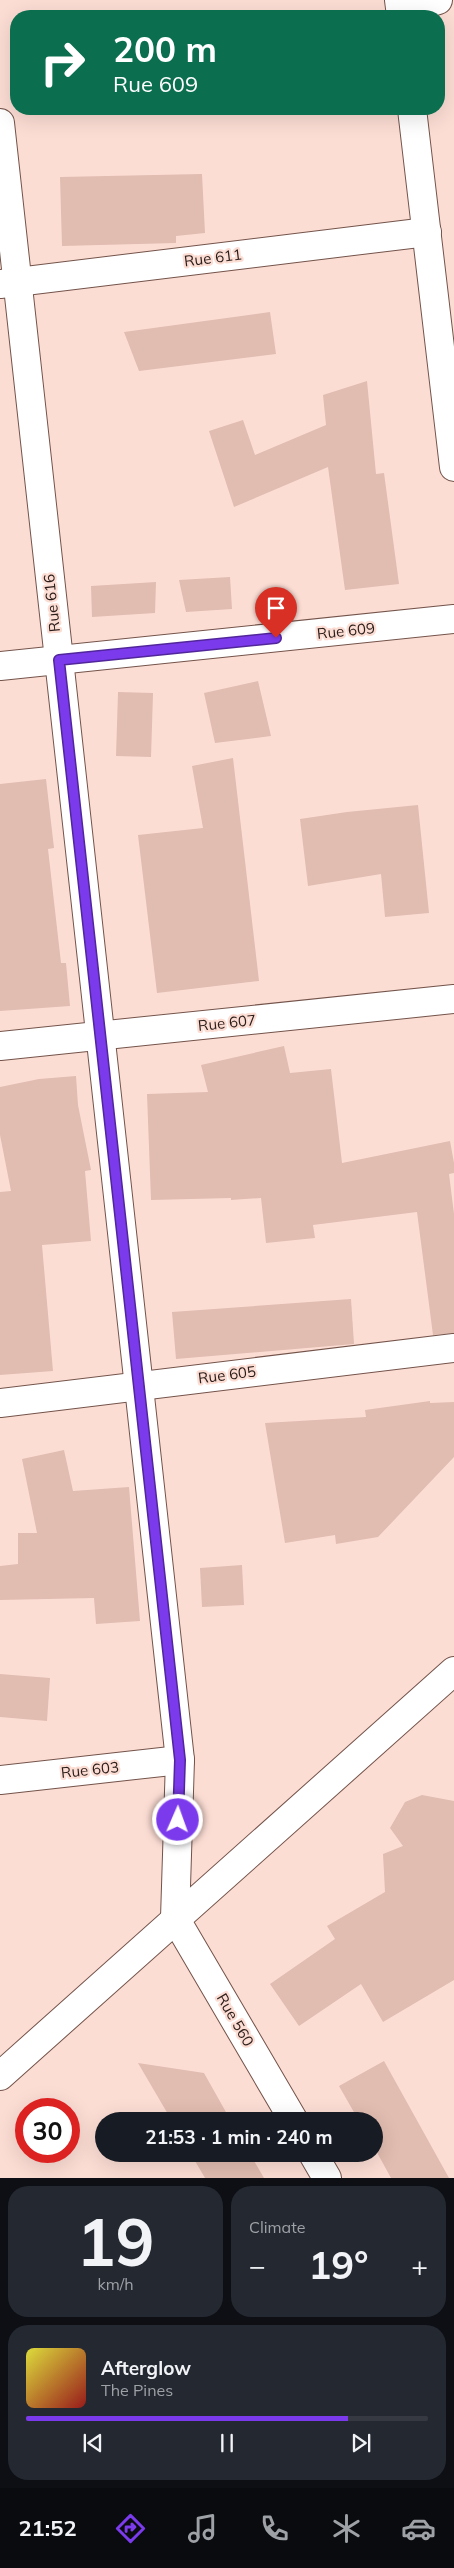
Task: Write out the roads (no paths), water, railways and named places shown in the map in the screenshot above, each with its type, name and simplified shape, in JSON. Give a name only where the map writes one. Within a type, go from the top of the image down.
[{"type":"street","points":[[400,9],[438,0]]},
{"type":"street","points":[[413,115],[454,467]]},
{"type":"street","name":"Rue 616","points":[[0,123],[9,283],[59,660],[180,1760],[175,1918]]},
{"type":"street","name":"Rue 611","points":[[9,283],[427,232]]},
{"type":"street","name":"Rue 609","points":[[0,666],[454,619]]},
{"type":"street","name":"Rue 607","points":[[0,1046],[454,999]]},
{"type":"street","name":"Rue 605","points":[[0,1403],[454,1348]]},
{"type":"street","points":[[0,2076],[454,1671]]},
{"type":"street","name":"Rue 603","points":[[0,1780],[180,1760]]},
{"type":"street","name":"Rue 560","points":[[175,1918],[289,2112]]},
{"type":"street","points":[[318,2162],[327,2178]]}]
